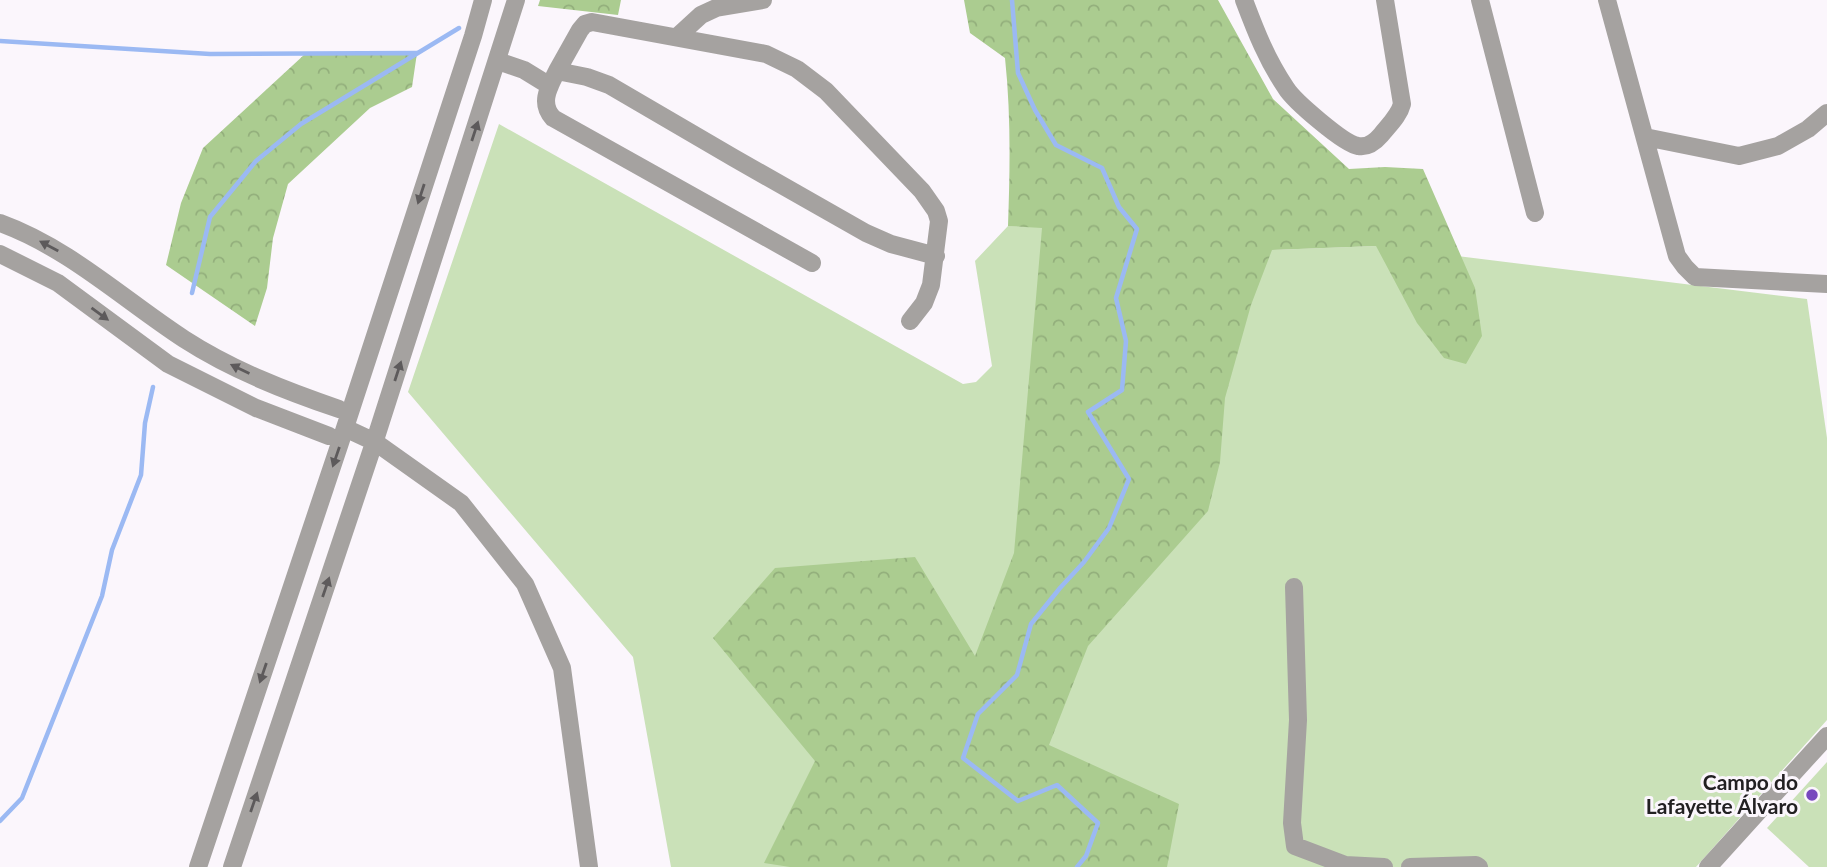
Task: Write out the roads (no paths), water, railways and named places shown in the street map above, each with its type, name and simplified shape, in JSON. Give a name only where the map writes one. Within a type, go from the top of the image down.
[{"type":"street","points":[[198,867],[337,432],[431,165],[483,0]]},
{"type":"street","points":[[232,867],[374,442],[516,0]]},
{"type":"street","points":[[677,37],[701,15],[716,8],[763,0]]},
{"type":"street","points":[[1244,0],[1262,48],[1294,98],[1334,132],[1358,146],[1370,145],[1376,140],[1400,111],[1402,104],[1385,0]]},
{"type":"street","points":[[1480,0],[1535,214]]},
{"type":"street","points":[[1607,0],[1677,256],[1685,267],[1695,276],[1827,284]]},
{"type":"street","points":[[812,263],[553,118],[547,111],[545,102],[553,78],[586,24],[592,22],[766,54],[797,69],[826,91],[922,191],[936,211],[939,221],[932,285],[924,303],[910,321]]},
{"type":"street","points":[[498,61],[553,78],[587,77],[609,85],[866,233],[891,244],[936,257]]},
{"type":"street","points":[[1645,137],[1739,156],[1778,146],[1808,130],[1827,113]]},
{"type":"street","points":[[431,165],[460,176]]},
{"type":"street","points":[[0,223],[54,248],[185,339],[236,368],[339,409]]},
{"type":"street","points":[[0,254],[58,283],[168,364],[257,408],[296,423],[374,442],[461,503],[525,584],[562,668],[589,867]]},
{"type":"street","points":[[296,423],[302,396]]},
{"type":"street","points":[[1294,587],[1298,720],[1292,823],[1295,846],[1345,865],[1384,867]]},
{"type":"street","points":[[1708,867],[1827,736]]},
{"type":"street","points":[[1410,867],[1479,867]]},
{"type":"waterway","points":[[1012,0],[1018,73],[1035,110],[1056,145],[1102,168],[1119,207],[1137,229],[1116,298],[1126,341],[1122,390],[1088,412],[1129,479],[1109,528],[1031,624],[1017,675],[978,714],[963,758],[1018,801],[1057,785],[1098,823],[1086,856],[1077,867]]},
{"type":"waterway","points":[[192,293],[210,217],[256,161],[301,124],[459,28]]},
{"type":"waterway","points":[[0,41],[210,54],[417,53]]},
{"type":"waterway","points":[[0,821],[22,798],[102,596],[112,550],[141,475],[145,423],[153,387]]},
{"type":"place","name":"Campo do Lafayette Álvaro","points":[[1812,795]]}]
